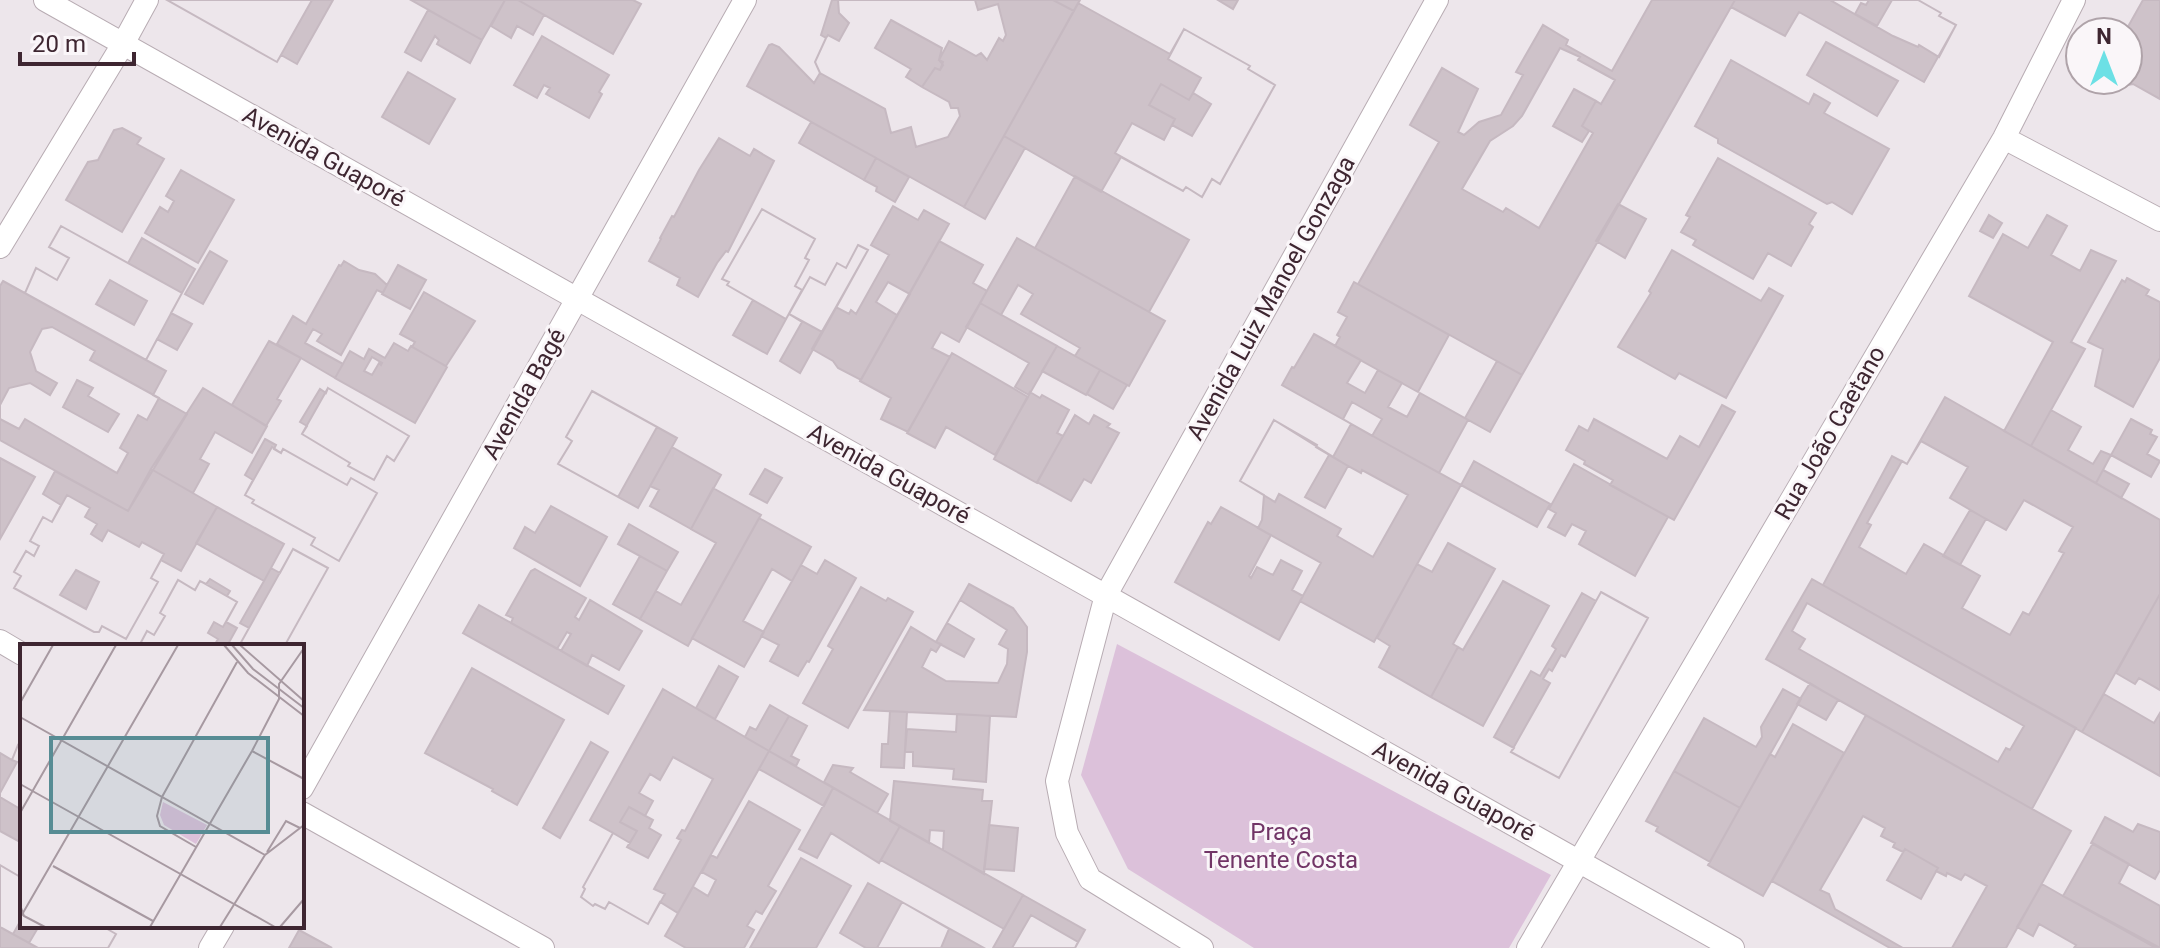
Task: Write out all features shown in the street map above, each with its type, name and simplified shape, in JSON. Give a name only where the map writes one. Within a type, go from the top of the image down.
[{"type":"street","name":"Avenida Guaporé","points":[[45,0],[1733,948]]},
{"type":"street","points":[[0,247],[147,0]]},
{"type":"street","name":"Avenida Bagé","points":[[304,784],[745,0]]},
{"type":"street","name":"Avenida Luiz Manoel Gonzaga","points":[[1202,948],[1090,879],[1067,833],[1057,781],[1106,595],[1437,0]]},
{"type":"street","name":"Rua João Caetano","points":[[1528,948],[2004,138],[2074,0]]},
{"type":"street","points":[[2004,138],[2160,220]]},
{"type":"street","points":[[0,641],[20,653]]},
{"type":"street","points":[[304,814],[543,948]]},
{"type":"street","points":[[210,948],[222,928]]},
{"type":"green space","name":"Praça Tenente Costa","points":[[1117,644],[1551,875],[1509,948],[1254,948],[1128,869],[1081,775]]},
{"type":"building","points":[[167,0],[312,0],[277,62]]},
{"type":"building","points":[[167,0],[333,0],[297,64],[281,55],[277,62]]},
{"type":"building","points":[[411,0],[505,0],[482,40]]},
{"type":"building","points":[[505,0],[518,0],[544,15],[533,35],[517,26],[511,38],[491,26]]},
{"type":"building","points":[[518,0],[633,0],[641,4],[613,54]]},
{"type":"building","points":[[832,0],[1053,0],[1074,11],[964,207],[747,86],[772,44],[779,47],[814,83],[820,73],[815,62],[826,38],[821,35]]},
{"type":"building","points":[[838,0],[975,0],[978,10],[998,4],[1006,35],[1003,41],[999,38],[987,60],[981,53],[976,56],[949,41],[939,60],[943,62],[940,70],[935,68],[922,87],[949,102],[951,108],[958,108],[960,116],[948,137],[916,147],[911,127],[891,133],[885,109],[820,73],[815,62],[826,38],[828,35],[839,41],[849,23],[839,13]]},
{"type":"building","points":[[1053,0],[1080,0],[1074,11]]},
{"type":"building","points":[[1218,0],[1238,0],[1233,9]]},
{"type":"building","points":[[1652,0],[1735,0],[1522,375],[1358,284],[1439,142],[1410,125],[1442,68],[1478,89],[1458,132],[1464,135],[1479,122],[1501,115],[1523,75],[1516,72],[1543,25],[1568,40],[1566,45],[1612,71]]},
{"type":"building","points":[[1735,0],[1918,0],[1956,25],[1924,82],[1799,12],[1785,36],[1731,7]]},
{"type":"building","points":[[1830,0],[1918,0],[1956,25],[1939,57],[1919,45],[1893,36]]},
{"type":"building","points":[[1869,0],[1892,0],[1877,26],[1855,14],[1861,3],[1866,5]]},
{"type":"building","points":[[2143,0],[2160,0],[2160,99],[2144,90],[2144,16],[2134,16]]},
{"type":"building","points":[[1078,3],[1170,54],[1184,29],[1250,66],[1248,69],[1275,85],[1220,184],[1212,179],[1202,197],[1186,187],[1183,191],[1121,157],[1101,192],[1004,136]]},
{"type":"building","points":[[428,10],[482,40],[470,63],[437,44],[439,40],[435,36],[421,61],[405,52]]},
{"type":"building","points":[[891,20],[942,48],[939,60],[943,65],[940,70],[935,68],[922,87],[906,77],[911,69],[875,48]]},
{"type":"building","points":[[1184,29],[1250,66],[1248,69],[1275,85],[1220,184],[1212,179],[1202,197],[1186,187],[1183,191],[1115,153],[1132,123],[1164,140],[1175,119],[1149,105],[1161,84],[1189,100],[1201,78],[1168,59]]},
{"type":"building","points":[[542,36],[609,75],[589,118],[546,94],[550,88],[544,85],[537,98],[514,85]]},
{"type":"building","points":[[1826,42],[1898,81],[1877,116],[1807,75]]},
{"type":"building","points":[[1560,48],[1615,80],[1601,104],[1596,101],[1582,126],[1593,133],[1539,228],[1506,208],[1503,212],[1462,189],[1490,141],[1522,116]]},
{"type":"building","points":[[1731,60],[1809,104],[1814,94],[1830,103],[1824,113],[1889,149],[1852,214],[1832,202],[1827,204],[1718,143],[1718,139],[1695,126]]},
{"type":"building","points":[[408,72],[455,99],[429,144],[382,117]]},
{"type":"building","points":[[1161,84],[1189,100],[1193,93],[1211,104],[1192,136],[1172,125],[1175,119],[1149,105]]},
{"type":"building","points":[[1574,89],[1596,101],[1582,126],[1589,131],[1582,142],[1553,126]]},
{"type":"building","points":[[811,122],[876,158],[864,180],[799,143]]},
{"type":"building","points":[[122,128],[141,138],[137,144],[164,159],[122,232],[66,200],[88,162],[98,160],[114,130]]},
{"type":"building","points":[[1004,136],[1025,148],[985,219],[964,207]]},
{"type":"building","points":[[719,138],[750,156],[754,149],[774,161],[728,252],[717,263],[698,297],[677,285],[680,278],[649,261]]},
{"type":"building","points":[[876,158],[909,177],[895,202],[864,180]]},
{"type":"building","points":[[1718,158],[1816,213],[1809,224],[1813,227],[1791,266],[1768,253],[1753,279],[1693,245],[1696,240],[1681,232],[1690,217],[1686,215]]},
{"type":"building","points":[[181,170],[234,200],[198,263],[145,233],[160,207],[168,212],[174,201],[166,196]]},
{"type":"building","points":[[1075,176],[1189,240],[1149,312],[1035,248]]},
{"type":"building","points":[[1618,204],[1646,219],[1625,258],[1596,241]]},
{"type":"building","points":[[893,206],[918,220],[924,210],[949,224],[861,380],[812,349],[836,307],[856,314],[889,255],[871,245]]},
{"type":"building","points":[[762,209],[815,239],[805,258],[809,260],[795,286],[802,290],[786,319],[727,285],[729,282],[722,279]]},
{"type":"building","points":[[762,209],[815,239],[805,258],[809,260],[795,286],[802,290],[767,354],[733,335],[753,300],[722,279]]},
{"type":"building","points":[[1989,215],[2002,223],[1993,238],[1980,231]]},
{"type":"building","points":[[2047,215],[2067,226],[2051,255],[2080,271],[2091,250],[2116,261],[2071,342],[2085,349],[2031,446],[2004,431],[2053,342],[1969,296],[2003,234],[2028,248]]},
{"type":"building","points":[[61,226],[182,293],[146,360],[25,293],[36,268],[57,280],[69,258],[49,247]]},
{"type":"building","points":[[61,226],[182,293],[171,313],[192,324],[177,350],[157,339],[146,360],[25,293],[36,268],[57,280],[69,258],[49,247]]},
{"type":"building","points":[[142,238],[195,269],[182,293],[128,263]]},
{"type":"building","points":[[1017,238],[1165,321],[1129,386],[1075,356],[1080,348],[1021,314],[1033,294],[1018,285],[1001,315],[980,303]]},
{"type":"building","points":[[939,241],[983,265],[973,283],[987,291],[959,342],[941,332],[932,348],[950,357],[908,432],[881,419],[891,398],[860,381]]},
{"type":"building","points":[[858,245],[868,250],[822,332],[789,314],[810,277],[825,285],[837,263],[846,268]]},
{"type":"building","points":[[858,245],[868,250],[800,373],[780,361],[802,322],[789,314],[810,277],[825,285],[837,263],[846,268]]},
{"type":"building","points":[[1672,250],[1761,301],[1769,288],[1783,296],[1726,398],[1679,373],[1675,379],[1618,347],[1651,293],[1649,291]]},
{"type":"building","points":[[210,251],[227,261],[203,304],[185,294]]},
{"type":"building","points":[[344,261],[359,270],[375,274],[387,285],[383,293],[377,290],[341,355],[317,341],[322,334],[313,329],[305,343],[343,364],[335,378],[277,344],[293,316],[306,324]]},
{"type":"building","points":[[398,265],[426,280],[410,309],[382,294]]},
{"type":"building","points":[[2127,278],[2149,290],[2146,295],[2160,302],[2160,358],[2133,407],[2095,386],[2103,349],[2088,342],[2122,280],[2125,282]]},
{"type":"building","points":[[110,280],[147,301],[134,325],[96,304]]},
{"type":"building","points":[[3,281],[166,371],[153,395],[187,414],[128,511],[0,440],[0,286]]},
{"type":"building","points":[[888,282],[910,294],[897,315],[876,302]]},
{"type":"building","points":[[1354,282],[1449,335],[1418,392],[1335,346],[1347,317],[1338,312]]},
{"type":"building","points":[[424,292],[475,321],[446,366],[412,347],[415,342],[400,334]]},
{"type":"building","points":[[980,303],[1057,346],[1029,395],[1015,387],[1029,363],[966,327]]},
{"type":"building","points":[[52,327],[95,351],[90,360],[159,398],[147,420],[138,415],[120,448],[128,453],[117,473],[25,419],[19,429],[0,419],[0,405],[9,388],[30,383],[50,395],[57,383],[36,371],[30,352],[42,329]]},
{"type":"building","points":[[1314,334],[1361,360],[1347,383],[1365,393],[1378,370],[1402,383],[1388,407],[1407,417],[1420,393],[1468,420],[1439,473],[1282,385]]},
{"type":"building","points":[[269,341],[301,358],[277,399],[281,401],[266,426],[232,405]]},
{"type":"building","points":[[394,343],[408,351],[411,346],[447,367],[415,423],[335,378],[350,351],[364,359],[369,349],[385,358]],"holes":[[[372,357],[382,363],[372,375],[364,371]]]},
{"type":"building","points":[[1057,346],[1100,370],[1086,395],[1042,371]]},
{"type":"building","points":[[952,353],[1028,397],[995,455],[946,427],[935,448],[907,433]]},
{"type":"building","points":[[1497,361],[1522,375],[1490,432],[1465,418]]},
{"type":"building","points":[[1100,370],[1127,385],[1113,409],[1087,394]]},
{"type":"building","points":[[77,380],[93,388],[88,396],[119,414],[108,432],[63,407]]},
{"type":"building","points":[[203,388],[267,426],[252,453],[215,432],[200,459],[209,464],[193,493],[151,469]]},
{"type":"building","points":[[328,388],[409,436],[394,461],[387,456],[374,480],[302,434]]},
{"type":"building","points":[[328,388],[409,436],[394,461],[387,456],[374,480],[302,434],[307,426],[300,422],[320,389],[326,393]]},
{"type":"building","points":[[592,391],[677,438],[638,508],[558,464],[572,441],[566,437]]},
{"type":"building","points":[[592,391],[657,427],[618,497],[558,464],[572,441],[566,437]]},
{"type":"building","points":[[1030,392],[1069,410],[1057,433],[1063,436],[1037,483],[994,459]]},
{"type":"building","points":[[1945,397],[2160,520],[2160,594],[2082,732],[1823,585],[1892,456],[1907,464]]},
{"type":"building","points":[[1352,402],[1382,419],[1372,436],[1343,419]]},
{"type":"building","points":[[1722,405],[1735,412],[1674,520],[1610,485],[1613,480],[1566,450],[1579,426],[1588,431],[1594,419],[1667,459],[1680,436],[1699,447]]},
{"type":"building","points":[[2051,410],[2081,427],[2068,450],[2093,464],[2101,451],[2111,455],[2096,483],[2031,446]]},
{"type":"building","points":[[1075,415],[1089,424],[1094,415],[1119,433],[1091,483],[1084,479],[1071,501],[1037,482]]},
{"type":"building","points":[[2131,419],[2152,430],[2150,434],[2157,437],[2147,454],[2160,461],[2151,477],[2111,455]]},
{"type":"building","points":[[1274,420],[1348,466],[1361,473],[1362,470],[1408,495],[1373,557],[1337,536],[1341,529],[1279,494],[1275,502],[1240,481]]},
{"type":"building","points":[[1274,420],[1333,457],[1351,424],[1461,485],[1374,642],[1300,601],[1321,563],[1258,528],[1262,520],[1264,495],[1240,481]]},
{"type":"building","points":[[265,439],[276,445],[274,449],[281,453],[283,449],[347,485],[351,478],[377,493],[339,561],[311,545],[315,538],[252,503],[254,500],[245,495],[253,480],[245,475]]},
{"type":"building","points":[[1921,441],[1968,467],[1950,498],[1986,519],[2006,530],[2024,500],[2073,527],[2059,551],[2064,553],[2029,615],[2023,612],[2010,635],[1962,608],[1980,576],[1924,544],[1906,574],[1859,547],[1871,525],[1867,523],[1902,461],[1907,464]]},
{"type":"building","points":[[272,447],[281,453],[283,449],[347,485],[351,478],[377,493],[339,561],[311,545],[315,538],[252,503],[254,500],[245,495]]},
{"type":"building","points":[[672,447],[721,475],[691,529],[650,506],[659,490],[650,486]]},
{"type":"building","points":[[1329,455],[1348,466],[1325,508],[1305,497]]},
{"type":"building","points":[[0,458],[35,477],[0,539]]},
{"type":"building","points":[[1474,461],[1550,504],[1537,527],[1461,485]]},
{"type":"building","points":[[1574,464],[1668,517],[1635,576],[1579,544],[1586,531],[1572,524],[1565,536],[1548,527],[1556,513],[1549,509]]},
{"type":"building","points":[[151,469],[217,507],[181,571],[161,560],[151,578],[158,582],[126,639],[102,626],[99,632],[94,632],[14,588],[21,576],[14,572],[26,551],[34,556],[39,546],[30,541],[43,517],[52,522],[61,505],[43,494],[55,471],[128,511]]},
{"type":"building","points":[[765,469],[782,478],[767,503],[750,494]]},
{"type":"building","points":[[2103,470],[2129,484],[2121,498],[2096,483]]},
{"type":"building","points":[[713,488],[761,515],[688,646],[640,619],[656,591],[681,605],[716,543],[691,529]]},
{"type":"building","points":[[67,495],[90,508],[85,517],[97,524],[91,534],[102,541],[108,530],[139,547],[142,542],[164,554],[151,578],[158,582],[126,639],[102,626],[99,632],[94,632],[14,588],[21,576],[14,572],[26,551],[34,556],[39,546],[30,541],[43,517],[52,522]]},
{"type":"building","points":[[551,506],[607,537],[580,586],[514,548],[525,527],[535,533]]},
{"type":"building","points":[[217,507],[284,544],[264,581],[196,543]]},
{"type":"building","points":[[1221,507],[1271,535],[1249,576],[1251,578],[1257,567],[1273,575],[1281,560],[1302,571],[1292,590],[1303,596],[1279,640],[1175,582],[1208,522],[1211,524]]},
{"type":"building","points":[[1970,510],[1986,519],[1960,565],[1943,556]]},
{"type":"building","points":[[759,518],[811,547],[792,581],[772,569],[743,621],[764,632],[744,667],[692,638]]},
{"type":"building","points":[[629,524],[678,552],[667,571],[618,544]]},
{"type":"building","points":[[1448,543],[1495,569],[1453,644],[1458,647],[1431,697],[1379,667],[1390,646],[1377,638],[1417,564],[1432,572]]},
{"type":"building","points":[[293,549],[328,568],[286,644],[240,644]]},
{"type":"building","points":[[293,549],[328,568],[286,644],[240,644],[249,628],[240,623],[271,568],[280,573]]},
{"type":"building","points":[[640,556],[667,571],[640,619],[613,604]]},
{"type":"building","points":[[825,560],[856,578],[798,676],[770,661],[779,645],[761,636],[801,565],[817,574]]},
{"type":"building","points":[[535,569],[586,598],[575,617],[579,620],[590,600],[642,631],[619,670],[592,655],[587,666],[561,651],[571,634],[567,632],[557,649],[511,623],[513,618],[506,615]]},
{"type":"building","points":[[76,570],[99,582],[86,609],[60,595]]},
{"type":"building","points":[[210,579],[230,591],[227,596],[237,602],[226,622],[237,628],[228,644],[140,644],[147,631],[154,635],[165,616],[160,613],[178,580],[195,590],[200,581],[206,584]]},
{"type":"building","points":[[1812,579],[2076,728],[2032,809],[1766,659]]},
{"type":"building","points":[[178,580],[195,590],[200,581],[237,602],[223,627],[214,622],[208,633],[218,639],[215,644],[140,644],[147,631],[154,635],[165,616],[160,613]]},
{"type":"building","points":[[1503,581],[1549,606],[1483,726],[1431,697],[1458,647],[1463,650]]},
{"type":"building","points":[[969,584],[1013,608],[1027,627],[1027,652],[1016,717],[864,710],[911,627],[936,642]]},
{"type":"building","points":[[861,587],[913,612],[848,728],[803,703],[833,649],[828,646]]},
{"type":"building","points":[[1601,592],[1648,618],[1559,778],[1511,752],[1550,683],[1543,679],[1561,655],[1565,657]]},
{"type":"building","points":[[1601,592],[1648,618],[1559,778],[1511,752],[1514,748],[1494,737],[1531,671],[1540,676],[1556,649],[1552,646],[1582,593],[1596,601]]},
{"type":"building","points":[[2160,594],[2160,690],[2139,678],[2135,684],[2116,673]]},
{"type":"building","points":[[960,600],[1007,630],[999,644],[1008,649],[1007,664],[998,683],[946,681],[922,667],[931,649],[936,652],[941,644],[936,642]]},
{"type":"building","points":[[1807,603],[2024,726],[2010,750],[2006,748],[1998,762],[1799,649],[1805,639],[1792,631]]},
{"type":"building","points":[[479,605],[624,686],[608,714],[463,633]]},
{"type":"building","points":[[947,623],[974,639],[964,657],[936,642]]},
{"type":"building","points":[[719,666],[738,677],[715,719],[696,708]]},
{"type":"building","points":[[472,668],[564,720],[517,805],[425,753]]},
{"type":"building","points":[[1810,683],[1838,700],[1826,720],[1797,704]]},
{"type":"building","points":[[663,689],[769,751],[678,913],[660,902],[648,924],[609,902],[605,909],[595,904],[593,906],[581,897],[583,887],[613,833],[590,820]]},
{"type":"building","points":[[1783,689],[1801,699],[1740,808],[1674,771],[1704,718],[1756,747],[1762,737],[1761,727]]},
{"type":"building","points":[[2104,694],[2154,723],[2160,713],[2160,776],[2082,732]]},
{"type":"building","points":[[770,705],[789,716],[769,751],[745,737],[750,727],[756,730]]},
{"type":"building","points":[[890,711],[907,712],[904,768],[881,767],[882,744],[888,744]]},
{"type":"building","points":[[957,714],[990,716],[986,782],[953,779],[954,769],[913,766],[913,752],[905,752],[907,729],[956,732]]},
{"type":"building","points":[[1866,715],[2071,831],[2006,948],[1890,948],[1772,881]]},
{"type":"building","points":[[789,716],[807,726],[791,756],[799,760],[796,766],[769,751]]},
{"type":"building","points":[[1793,724],[1844,753],[1763,896],[1708,865],[1770,754],[1775,757]]},
{"type":"building","points":[[591,742],[608,752],[560,838],[543,828]]},
{"type":"building","points":[[18,745],[20,842],[0,831],[0,753],[12,760]]},
{"type":"building","points":[[18,745],[20,809],[0,797],[17,762],[12,760]]},
{"type":"building","points":[[769,751],[833,788],[824,806],[759,769]]},
{"type":"building","points":[[673,757],[713,779],[685,831],[682,830],[677,838],[681,840],[654,889],[665,894],[648,924],[609,902],[605,909],[595,904],[593,906],[581,897],[583,887],[613,833],[630,843],[637,831],[620,822],[629,807],[645,816],[653,801],[639,793],[650,774],[660,780]]},
{"type":"building","points":[[833,765],[853,768],[850,772],[888,794],[877,813],[824,782]]},
{"type":"building","points":[[1674,771],[1740,808],[1710,862],[1656,831],[1658,827],[1646,821]]},
{"type":"building","points":[[894,781],[983,790],[982,801],[992,801],[984,874],[943,850],[944,831],[930,830],[929,843],[890,821]]},
{"type":"building","points":[[833,788],[900,826],[879,863],[831,833],[817,858],[799,849]]},
{"type":"building","points":[[749,801],[800,830],[768,886],[776,891],[762,914],[756,911],[747,926],[754,930],[744,948],[686,948],[665,936],[693,887],[708,896],[716,880],[702,872],[711,855],[717,858]]},
{"type":"building","points":[[629,807],[653,820],[649,828],[661,835],[648,858],[627,847],[637,831],[620,822]]},
{"type":"building","points":[[1863,816],[1885,828],[1881,836],[1895,843],[1893,847],[1903,852],[1905,849],[1946,876],[1947,873],[1961,880],[1965,874],[1987,886],[1952,948],[1903,948],[1835,909],[1829,894],[1820,890]]},
{"type":"building","points":[[2105,817],[2133,832],[2138,824],[2160,832],[2160,870],[2155,879],[2091,843]]},
{"type":"building","points":[[989,825],[1018,828],[1014,871],[984,869]]},
{"type":"building","points":[[900,826],[1023,895],[1004,929],[881,860]]},
{"type":"building","points":[[2093,843],[2129,864],[2119,883],[2160,906],[2160,948],[2063,896]]},
{"type":"building","points":[[1905,849],[1938,868],[1921,899],[1887,880]]},
{"type":"building","points":[[801,858],[851,886],[816,948],[750,948]]},
{"type":"building","points":[[0,865],[20,877],[20,928],[106,928],[116,934],[108,948],[38,948],[0,927]]},
{"type":"building","points":[[0,865],[20,877],[20,928],[106,928],[116,934],[108,948],[0,948]]},
{"type":"building","points":[[868,883],[984,948],[866,948],[840,933]]},
{"type":"building","points":[[2042,884],[2156,948],[2074,948],[2076,945],[2039,924],[2033,936],[2017,927]]},
{"type":"building","points":[[1023,895],[1085,930],[1075,948],[993,948]]},
{"type":"building","points":[[902,902],[949,929],[941,948],[877,948]]},
{"type":"building","points":[[1031,915],[1078,942],[1075,948],[1012,948]]},
{"type":"building","points":[[20,922],[20,928],[38,928],[29,943],[13,934]]},
{"type":"building","points":[[299,930],[332,948],[289,948]]}]
